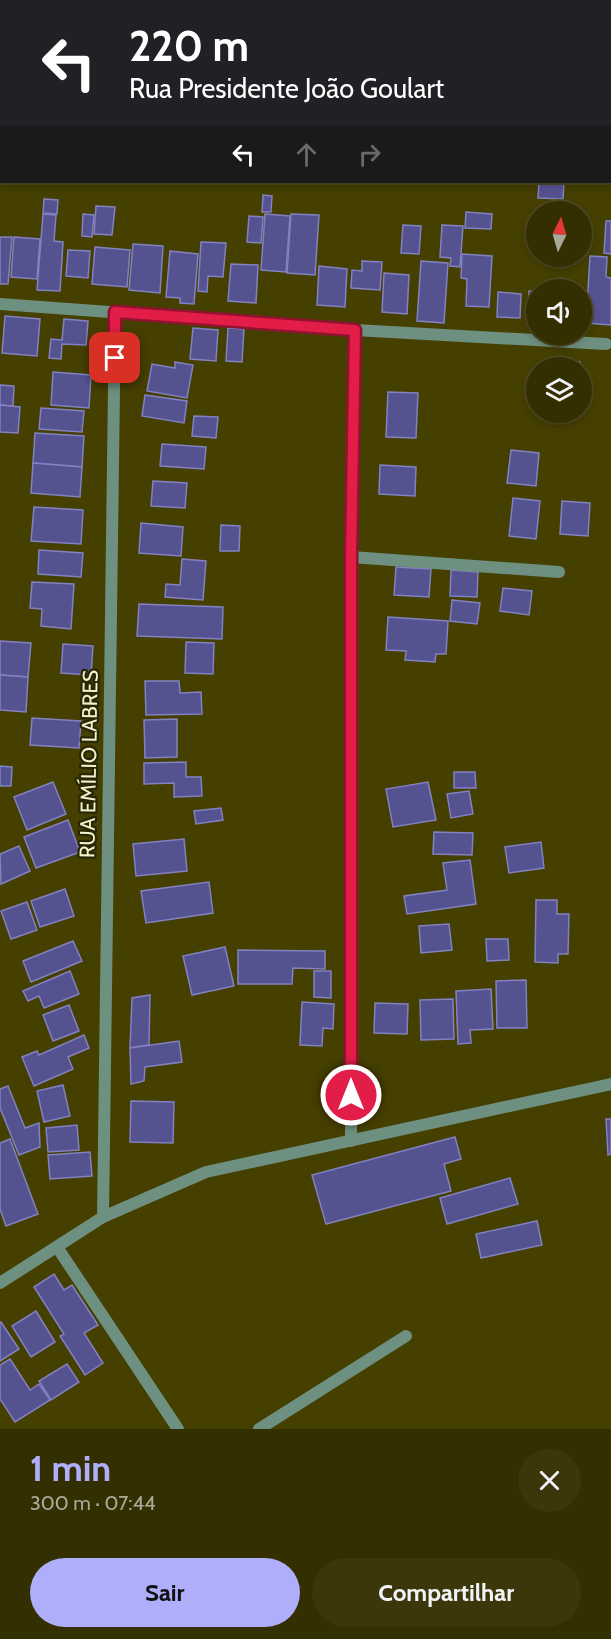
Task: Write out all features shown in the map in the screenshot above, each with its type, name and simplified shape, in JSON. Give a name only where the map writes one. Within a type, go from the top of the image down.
[{"type":"street","points":[[0,304],[355,330],[606,344]]},
{"type":"street","name":"RUA EMÍLIO LABRES","points":[[103,1217],[115,312]]},
{"type":"street","points":[[351,1141],[351,557],[355,330]]},
{"type":"street","points":[[351,557],[559,572]]},
{"type":"street","points":[[0,1282],[103,1217],[207,1172],[611,1084]]},
{"type":"street","points":[[57,1247],[178,1429]]},
{"type":"street","points":[[259,1429],[406,1336]]},
{"type":"building","points":[[539,183],[564,183],[563,199],[538,198]]},
{"type":"building","points":[[263,195],[272,196],[271,212],[262,212]]},
{"type":"building","points":[[44,199],[58,200],[57,214],[43,213]]},
{"type":"building","points":[[96,206],[115,207],[112,235],[94,234]]},
{"type":"building","points":[[466,212],[492,214],[491,229],[465,228]]},
{"type":"building","points":[[43,214],[56,215],[54,241],[63,242],[60,291],[37,290]]},
{"type":"building","points":[[83,214],[94,215],[92,237],[82,236]]},
{"type":"building","points":[[265,214],[290,216],[286,272],[261,270]]},
{"type":"building","points":[[291,214],[319,215],[315,275],[287,273]]},
{"type":"building","points":[[249,216],[263,217],[261,243],[247,242]]},
{"type":"building","points":[[606,221],[611,221],[611,254],[604,253]]},
{"type":"building","points":[[403,225],[421,226],[419,254],[401,253]]},
{"type":"building","points":[[442,225],[463,226],[460,267],[450,266],[451,258],[440,257]]},
{"type":"building","points":[[0,237],[12,237],[8,284],[0,284]]},
{"type":"building","points":[[14,237],[40,239],[37,279],[11,277]]},
{"type":"building","points":[[201,242],[226,243],[223,277],[208,276],[207,292],[198,291]]},
{"type":"building","points":[[133,244],[163,246],[160,293],[129,290]]},
{"type":"building","points":[[95,247],[130,250],[127,287],[92,284]]},
{"type":"building","points":[[68,250],[90,251],[88,278],[66,276]]},
{"type":"building","points":[[170,251],[198,254],[194,304],[180,303],[180,298],[166,297]]},
{"type":"building","points":[[462,254],[492,256],[489,307],[466,306],[467,279],[461,278]]},
{"type":"building","points":[[592,256],[607,257],[606,277],[611,278],[611,325],[592,323],[592,279],[589,279]]},
{"type":"building","points":[[362,261],[382,262],[380,290],[351,288],[352,270],[362,271]]},
{"type":"building","points":[[421,261],[448,263],[444,323],[417,321]]},
{"type":"building","points":[[231,264],[258,265],[256,303],[228,301]]},
{"type":"building","points":[[319,266],[347,269],[345,307],[317,305]]},
{"type":"building","points":[[384,273],[409,275],[407,314],[382,312]]},
{"type":"building","points":[[498,292],[521,294],[520,318],[497,317]]},
{"type":"building","points":[[5,316],[40,319],[37,356],[2,353]]},
{"type":"building","points":[[64,319],[88,321],[86,345],[62,344],[61,359],[49,358],[51,339],[62,340]]},
{"type":"building","points":[[193,328],[218,330],[216,361],[190,359]]},
{"type":"building","points":[[228,328],[244,329],[242,362],[226,361]]},
{"type":"building","points":[[175,362],[193,365],[187,398],[147,391],[152,364],[175,368]]},
{"type":"building","points":[[53,372],[91,375],[89,408],[51,405]]},
{"type":"building","points":[[0,385],[14,386],[13,406],[0,405]]},
{"type":"building","points":[[388,392],[418,393],[416,438],[386,437]]},
{"type":"building","points":[[145,395],[187,401],[184,423],[142,416]]},
{"type":"building","points":[[0,405],[20,407],[18,433],[0,432]]},
{"type":"building","points":[[41,408],[84,411],[82,432],[39,429]]},
{"type":"building","points":[[194,416],[218,417],[216,438],[192,436]]},
{"type":"building","points":[[35,433],[84,436],[82,467],[33,463]]},
{"type":"building","points":[[162,444],[206,447],[204,469],[160,466]]},
{"type":"building","points":[[511,450],[539,453],[536,486],[507,483]]},
{"type":"building","points":[[33,463],[82,467],[80,497],[31,493]]},
{"type":"building","points":[[380,465],[416,467],[415,496],[379,494]]},
{"type":"building","points":[[153,481],[187,483],[185,508],[151,506]]},
{"type":"building","points":[[513,498],[540,501],[536,539],[509,536]]},
{"type":"building","points":[[562,501],[590,503],[588,536],[560,534]]},
{"type":"building","points":[[34,507],[83,510],[81,544],[31,541]]},
{"type":"building","points":[[141,523],[183,527],[181,556],[139,553]]},
{"type":"building","points":[[221,525],[240,526],[239,551],[220,551]]},
{"type":"building","points":[[39,550],[83,553],[81,577],[38,574]]},
{"type":"building","points":[[182,559],[206,561],[203,600],[165,597],[166,584],[180,585]]},
{"type":"building","points":[[396,567],[431,569],[429,597],[394,595]]},
{"type":"building","points":[[451,570],[478,572],[477,597],[450,596]]},
{"type":"building","points":[[32,582],[74,584],[71,629],[41,626],[42,609],[30,608]]},
{"type":"building","points":[[503,588],[532,591],[529,615],[500,611]]},
{"type":"building","points":[[452,600],[480,603],[477,624],[450,621]]},
{"type":"building","points":[[139,604],[223,607],[222,639],[137,636]]},
{"type":"building","points":[[388,617],[448,621],[446,654],[436,654],[435,662],[405,660],[406,651],[386,650]]},
{"type":"building","points":[[0,641],[31,643],[28,677],[0,675]]},
{"type":"building","points":[[186,642],[214,643],[213,674],[185,673]]},
{"type":"building","points":[[63,644],[93,646],[91,675],[61,673]]},
{"type":"building","points":[[0,675],[28,677],[26,712],[0,710]]},
{"type":"building","points":[[145,681],[179,681],[180,693],[201,692],[202,714],[146,715]]},
{"type":"building","points":[[32,718],[81,721],[79,748],[30,745]]},
{"type":"building","points":[[177,719],[177,757],[145,758],[144,720]]},
{"type":"building","points":[[186,762],[186,777],[201,777],[202,796],[174,797],[174,783],[144,784],[144,763]]},
{"type":"building","points":[[0,766],[12,767],[11,786],[0,786]]},
{"type":"building","points":[[454,772],[475,772],[476,788],[454,788]]},
{"type":"building","points":[[53,782],[66,814],[27,830],[14,797]]},
{"type":"building","points":[[428,782],[436,820],[393,827],[386,789]]},
{"type":"building","points":[[469,791],[473,814],[451,818],[447,794]]},
{"type":"building","points":[[221,808],[223,820],[196,824],[194,811]]},
{"type":"building","points":[[68,820],[80,852],[36,868],[24,837]]},
{"type":"building","points":[[434,832],[473,833],[472,855],[433,854]]},
{"type":"building","points":[[184,839],[187,871],[136,876],[133,844]]},
{"type":"building","points":[[541,842],[544,868],[509,873],[505,847]]},
{"type":"building","points":[[19,846],[30,871],[1,884],[0,854]]},
{"type":"building","points":[[470,860],[476,904],[407,914],[404,896],[447,890],[443,863]]},
{"type":"building","points":[[209,882],[213,913],[146,923],[141,891]]},
{"type":"building","points":[[65,889],[74,916],[40,927],[31,901]]},
{"type":"building","points":[[536,900],[557,900],[557,914],[569,914],[568,954],[558,954],[558,963],[535,962]]},
{"type":"building","points":[[27,902],[37,930],[11,939],[1,911]]},
{"type":"building","points":[[449,924],[452,950],[421,953],[419,926]]},
{"type":"building","points":[[486,939],[508,939],[509,960],[487,961]]},
{"type":"building","points":[[73,941],[82,961],[31,982],[23,961]]},
{"type":"building","points":[[225,947],[234,986],[192,995],[183,956]]},
{"type":"building","points":[[238,950],[325,951],[325,969],[293,968],[292,984],[238,984]]},
{"type":"building","points":[[70,971],[79,994],[44,1008],[39,996],[28,1001],[23,991]]},
{"type":"building","points":[[314,971],[331,971],[331,998],[314,997]]},
{"type":"building","points":[[526,980],[527,1028],[497,1028],[496,981]]},
{"type":"building","points":[[491,989],[493,1029],[470,1030],[471,1043],[458,1044],[456,991]]},
{"type":"building","points":[[150,995],[149,1045],[130,1048],[132,998]]},
{"type":"building","points":[[453,999],[454,1039],[421,1040],[420,1000]]},
{"type":"building","points":[[302,1002],[334,1004],[333,1029],[323,1028],[322,1046],[300,1045]]},
{"type":"building","points":[[375,1003],[408,1004],[407,1034],[374,1033]]},
{"type":"building","points":[[69,1005],[79,1031],[53,1041],[43,1015]]},
{"type":"building","points":[[84,1035],[89,1048],[68,1057],[73,1069],[34,1086],[22,1057],[37,1051],[39,1055]]},
{"type":"building","points":[[179,1041],[182,1062],[145,1067],[144,1081],[131,1084],[130,1048]]},
{"type":"building","points":[[63,1085],[70,1116],[44,1122],[37,1091]]},
{"type":"building","points":[[8,1086],[25,1128],[39,1123],[40,1147],[19,1155],[0,1108],[0,1089]]},
{"type":"building","points":[[131,1101],[174,1102],[173,1143],[130,1142]]},
{"type":"building","points":[[606,1119],[611,1119],[611,1154],[608,1155]]},
{"type":"building","points":[[77,1125],[79,1150],[48,1152],[46,1128]]},
{"type":"building","points":[[455,1137],[461,1159],[444,1164],[451,1191],[326,1224],[312,1175]]},
{"type":"building","points":[[10,1139],[38,1214],[6,1226],[0,1209],[0,1143]]},
{"type":"building","points":[[90,1152],[92,1176],[50,1179],[48,1155]]},
{"type":"building","points":[[510,1178],[518,1204],[447,1224],[440,1198]]},
{"type":"building","points":[[537,1221],[542,1245],[481,1258],[476,1234]]},
{"type":"building","points":[[54,1274],[64,1290],[72,1285],[98,1325],[84,1333],[103,1363],[85,1375],[60,1336],[64,1334],[34,1287]]},
{"type":"building","points":[[36,1311],[55,1342],[31,1357],[12,1326]]},
{"type":"building","points":[[0,1323],[19,1349],[0,1361]]},
{"type":"building","points":[[10,1359],[30,1390],[39,1384],[50,1400],[15,1422],[0,1399],[0,1365]]},
{"type":"building","points":[[67,1364],[79,1382],[51,1400],[39,1381]]},
{"type":"route","points":[[115,358],[115,312],[355,330],[351,557],[351,1095]]}]
